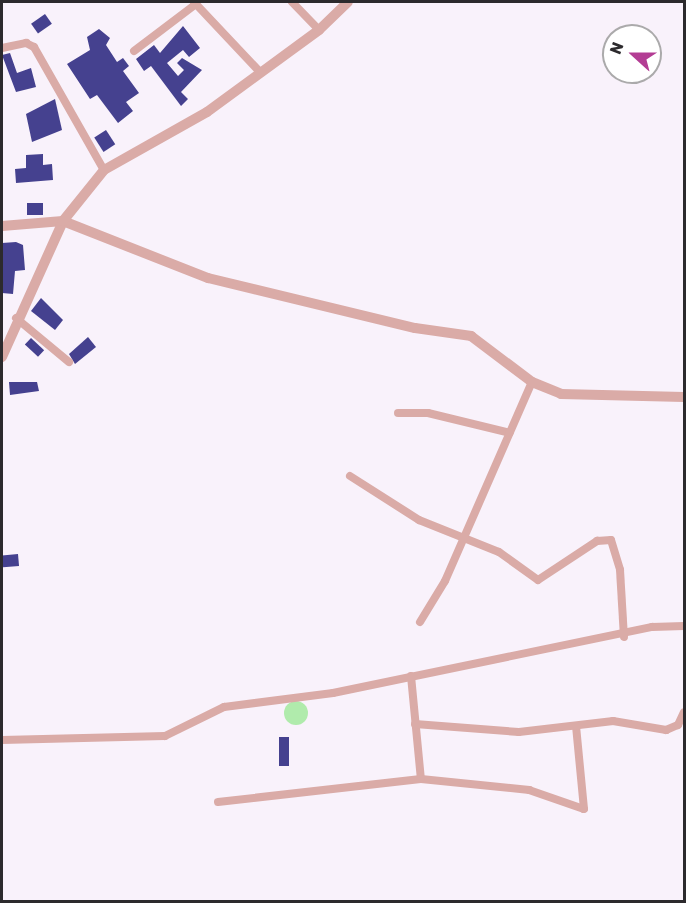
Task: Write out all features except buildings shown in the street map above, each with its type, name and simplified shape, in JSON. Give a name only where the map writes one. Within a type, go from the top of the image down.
[{"type":"street","points":[[292,2],[319,30]]},
{"type":"street","points":[[2,357],[16,318],[63,221],[104,170],[151,148],[319,30],[348,2]]},
{"type":"street","points":[[134,51],[195,3],[260,72]]},
{"type":"street","points":[[2,48],[26,43],[34,47],[104,170]]},
{"type":"street","points":[[2,226],[63,221],[208,278],[415,328],[471,336],[532,382],[576,397],[684,398]]},
{"type":"street","points":[[16,318],[69,362]]},
{"type":"street","points":[[420,622],[445,581],[461,536],[532,382]]},
{"type":"street","points":[[398,412],[428,413],[510,433]]},
{"type":"street","points":[[350,476],[419,520],[499,552],[541,580],[597,541],[611,540],[620,570],[624,637]]},
{"type":"street","points":[[2,740],[165,735],[224,707],[624,637],[652,627],[684,626]]},
{"type":"street","points":[[411,676],[421,779]]},
{"type":"street","points":[[415,724],[519,732],[625,722],[666,730],[678,725],[684,712]]},
{"type":"street","points":[[218,802],[421,779],[529,790],[584,809],[576,726]]},
{"type":"green space","points":[[296,701],[301,702],[307,708],[307,718],[301,724],[296,725],[291,724],[285,718],[284,713],[285,708],[291,702]]}]
